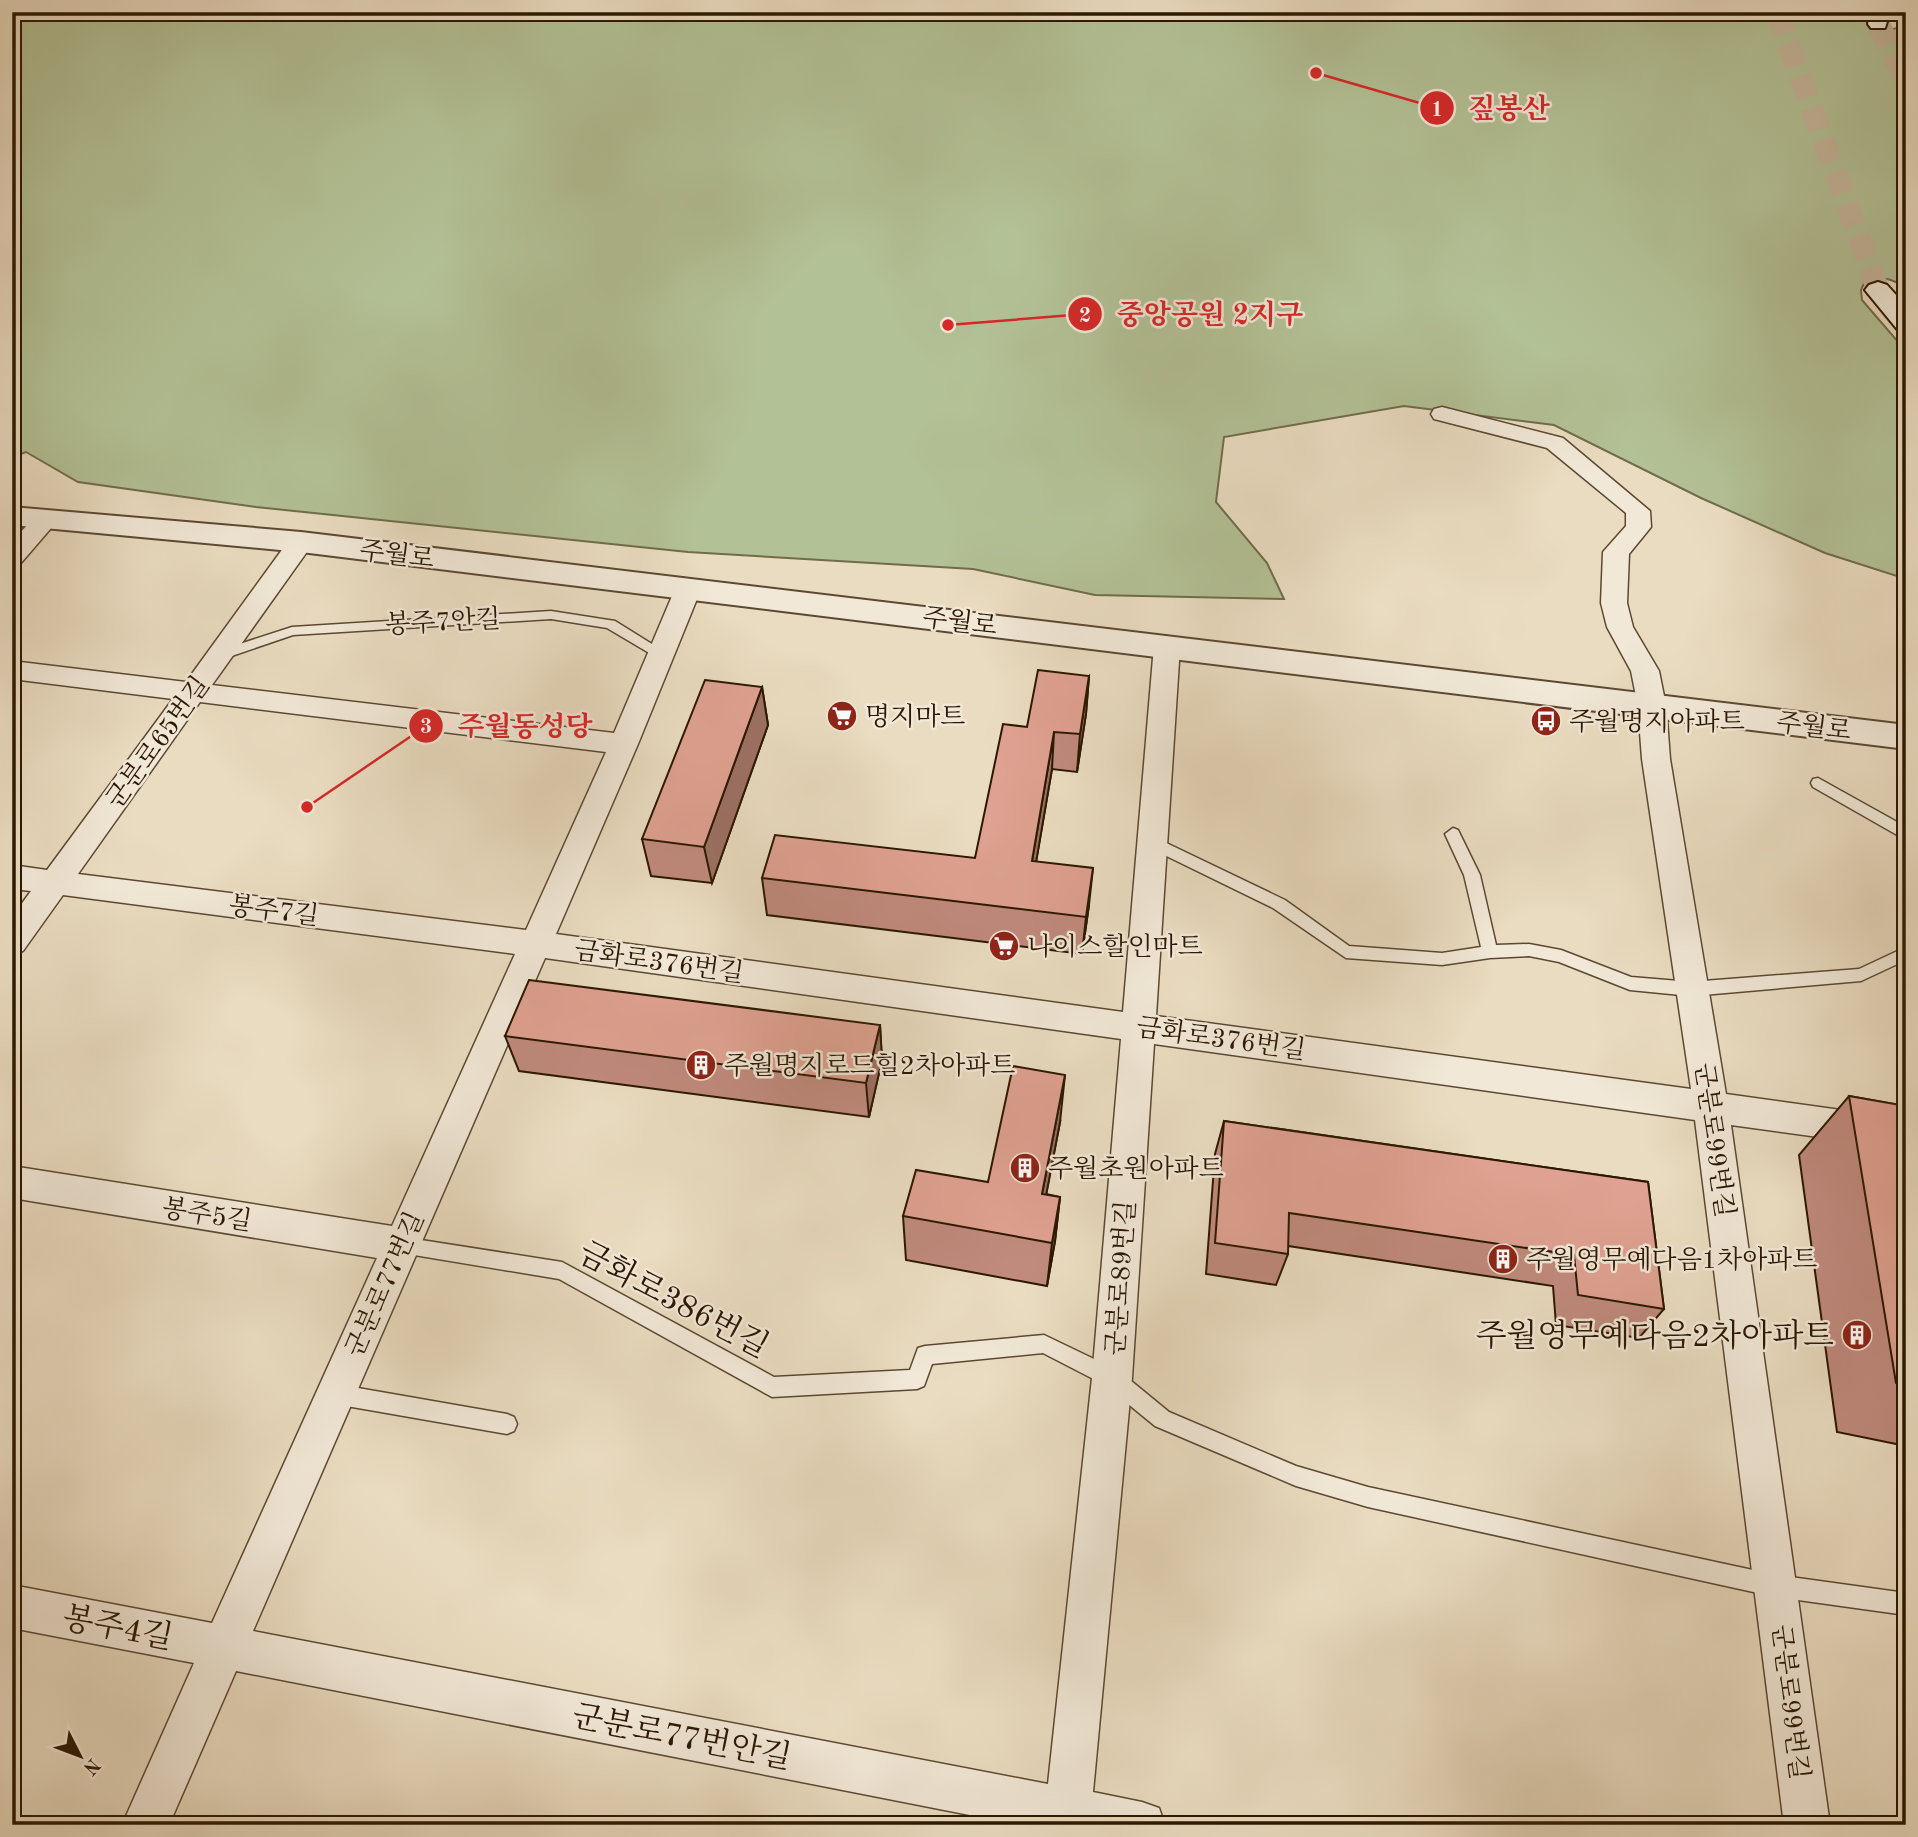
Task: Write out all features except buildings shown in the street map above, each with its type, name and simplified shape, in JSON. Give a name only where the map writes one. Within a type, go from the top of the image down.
[{"type":"street","points":[[1878,290],[1906,323]]},
{"type":"street","name":"군분로99번길","points":[[1443,414],[1555,443],[1638,511],[1639,527],[1616,552],[1615,603],[1620,627],[1645,671],[1652,706],[1656,759],[1711,1107],[1807,1825]]},
{"type":"street","name":"주월로","points":[[12,516],[300,542],[1906,737]]},
{"type":"street","points":[[12,557],[46,520]]},
{"type":"street","name":"군분로65번길","points":[[12,942],[300,542]]},
{"type":"street","name":"군분로77번길","points":[[145,1825],[624,744],[688,589]]},
{"type":"street","name":"군분로89번길","points":[[1067,1817],[1112,1378],[1167,646]]},
{"type":"street","points":[[12,670],[624,744]]},
{"type":"street","name":"봉주7길","points":[[12,877],[535,944]]},
{"type":"street","name":"금화로376번길","points":[[535,944],[1906,1134]]},
{"type":"street","name":"봉주5길","points":[[12,1182],[402,1245]]},
{"type":"street","name":"봉주4길","points":[[12,1606],[223,1648]]},
{"type":"street","name":"군분로77번안길","points":[[223,1648],[1067,1817],[1142,1825]]},
{"type":"lane","name":"봉주7안길","points":[[220,655],[292,631],[551,615],[610,624],[661,654]]},
{"type":"lane","points":[[1818,783],[1906,834]]},
{"type":"lane","points":[[1452,834],[1472,875],[1490,952]]},
{"type":"lane","points":[[1153,843],[1279,904],[1346,952],[1442,960],[1490,952],[1529,950],[1561,956],[1630,983],[1691,989],[1861,975],[1906,953]]},
{"type":"lane","name":"금화로386번길","points":[[402,1245],[562,1271],[772,1387],[917,1379],[925,1355],[1044,1344],[1112,1378]]},
{"type":"lane","points":[[1112,1378],[1162,1419],[1296,1476],[1368,1497],[1776,1586],[1906,1604]]},
{"type":"lane","points":[[335,1394],[507,1424]]},
{"type":"green space","points":[[12,12],[1771,12],[1786,16],[1801,12],[1863,12],[1868,23],[1890,29],[1903,25],[1900,12],[1906,12],[1906,287],[1891,280],[1876,278],[1865,281],[1861,290],[1862,300],[1906,351],[1906,579],[1825,553],[1701,498],[1554,425],[1404,406],[1224,437],[1216,502],[1267,563],[1284,599],[1095,595],[973,569],[688,552],[256,507],[78,482],[26,452],[12,457]]},
{"type":"tunnel","points":[[1777,12],[1878,290]]},
{"type":"tunnel","points":[[1878,24],[1906,80]]},
{"type":"place","name":"짚봉산","points":[[1316,73]]},
{"type":"place","name":"중앙공원 2지구","points":[[948,325]]},
{"type":"place","name":"명지마트","points":[[842,716]]},
{"type":"place","name":"주월명지아파트","points":[[1546,721]]},
{"type":"place","name":"주월동성당","points":[[307,807]]},
{"type":"place","name":"나이스할인마트","points":[[1004,946]]},
{"type":"place","name":"주월명지로드힐2차아파트","points":[[701,1065]]},
{"type":"place","name":"주월초원아파트","points":[[1025,1168]]},
{"type":"place","name":"주월영무예다음1차아파트","points":[[1503,1259]]},
{"type":"place","name":"주월영무예다음2차아파트","points":[[1857,1335]]}]
